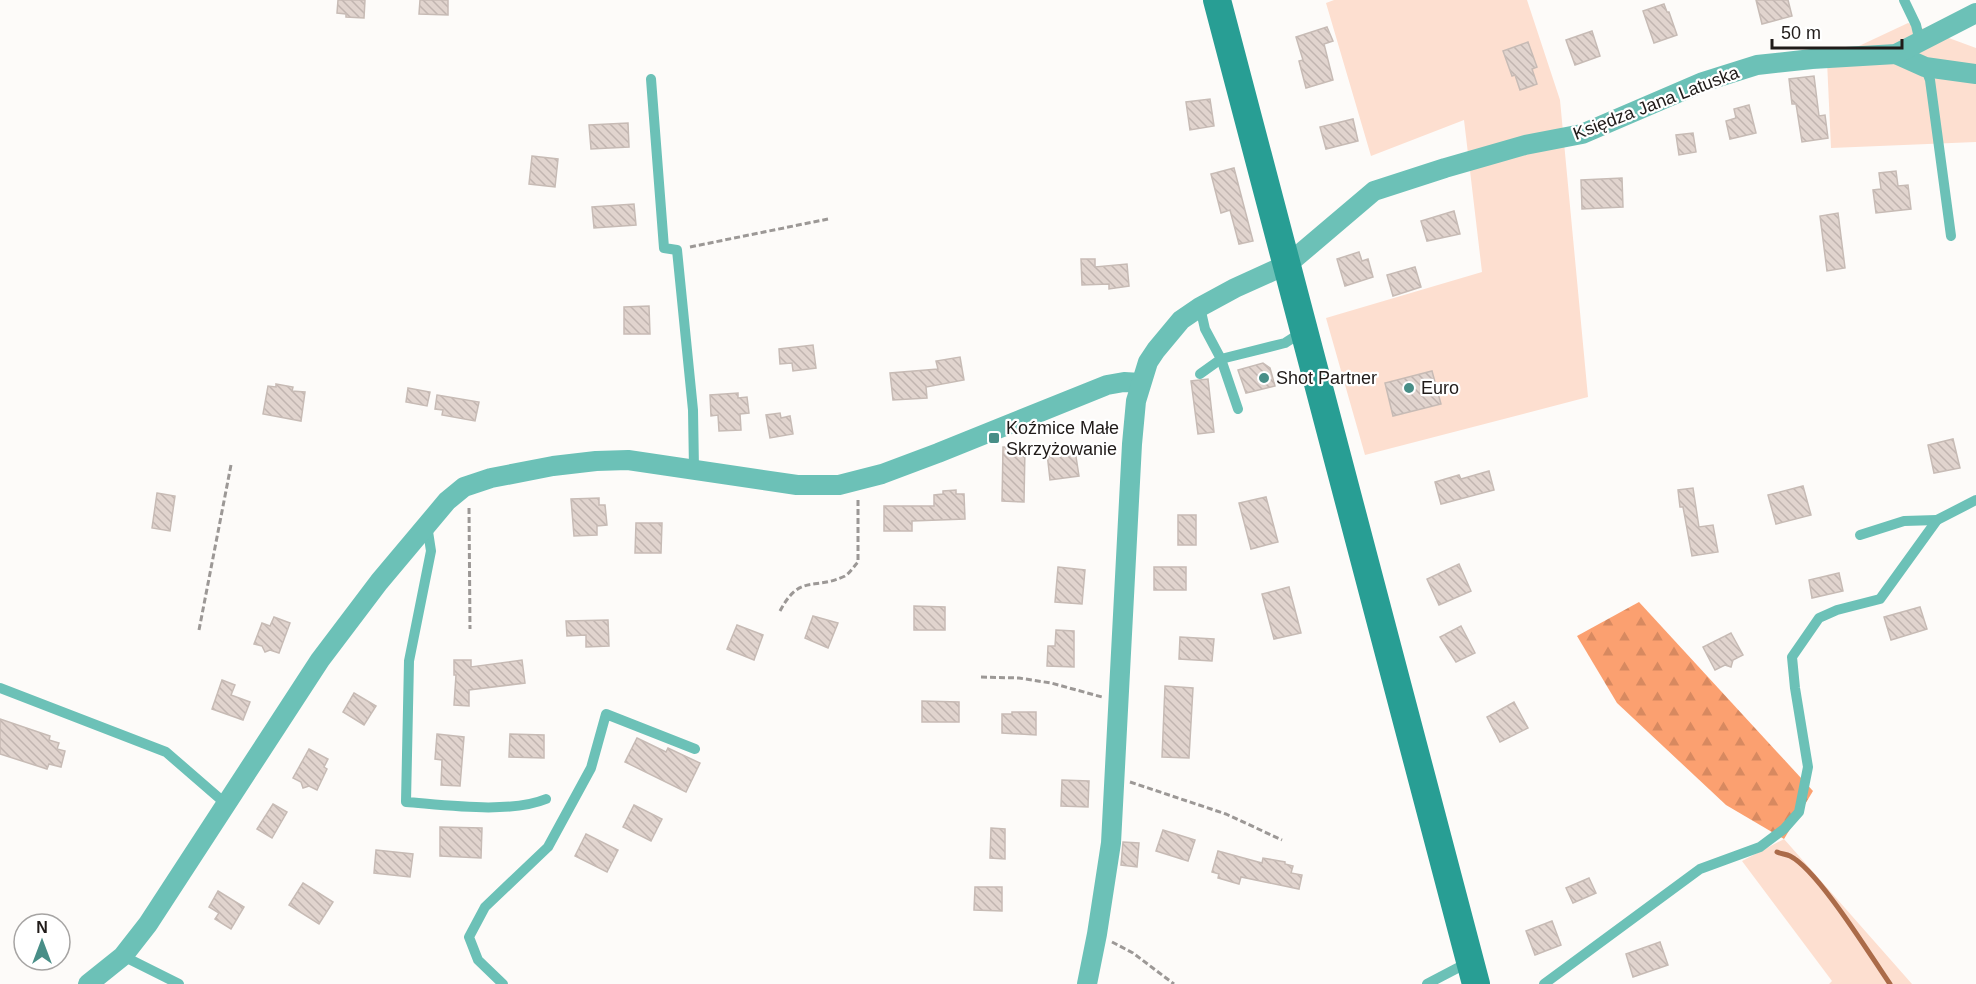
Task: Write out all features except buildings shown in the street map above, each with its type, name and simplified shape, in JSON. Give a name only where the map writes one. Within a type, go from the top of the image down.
[{"type":"main road","points":[[1217,0],[1473,973]]},
{"type":"street","name":"Księdza Jana Latuska","points":[[1087,984],[1111,843],[1136,401],[1148,362],[1181,320],[1200,307],[1288,264],[1374,191],[1525,145],[1582,134],[1703,82],[1757,65],[1812,58],[1896,54],[1976,13]]},
{"type":"street","points":[[1896,54],[1925,67],[1976,74]]},
{"type":"street","points":[[88,984],[123,956],[148,924],[320,660],[379,582],[453,495],[465,487],[511,474],[553,466],[628,460],[821,487],[858,481],[938,453],[1107,385],[1124,382],[1141,383]]},
{"type":"lane","points":[[1904,0],[1916,25],[1920,42]]},
{"type":"lane","points":[[1925,67],[1930,80],[1951,236]]},
{"type":"lane","points":[[651,80],[664,248],[676,250],[693,410],[694,469]]},
{"type":"lane","points":[[1200,307],[1205,329],[1221,359],[1238,410]]},
{"type":"lane","points":[[1200,374],[1221,359],[1285,343],[1305,331]]},
{"type":"lane","points":[[1860,535],[1904,521],[1937,520],[1976,500]]},
{"type":"lane","points":[[1544,984],[1700,869],[1760,847],[1784,828],[1799,812],[1808,766],[1792,657],[1819,618],[1837,610],[1880,599],[1937,520]]},
{"type":"lane","points":[[427,525],[431,550],[409,661],[406,802],[468,807],[531,805],[546,799]]},
{"type":"lane","points":[[0,688],[166,752],[226,804]]},
{"type":"lane","points":[[502,984],[478,960],[469,937],[485,907],[548,847],[591,768],[606,714],[694,749]]},
{"type":"lane","points":[[123,956],[179,984]]},
{"type":"lane","points":[[1426,984],[1473,973]]},
{"type":"path","points":[[676,250],[828,219]]},
{"type":"path","points":[[199,630],[231,465]]},
{"type":"path","points":[[780,611],[788,596],[797,588],[846,576],[858,562],[858,481]]},
{"type":"path","points":[[465,487],[469,507],[470,629]]},
{"type":"path","points":[[981,677],[1051,682],[1118,701]]},
{"type":"path","points":[[1114,777],[1226,814],[1282,840]]},
{"type":"path","points":[[1097,934],[1133,953],[1174,984]]},
{"type":"shaded area","points":[[1334,0],[1527,0],[1560,100],[1588,397],[1365,455],[1326,318],[1482,272],[1464,120],[1371,156],[1326,3]]},
{"type":"shaded area","points":[[1908,23],[1976,48],[1976,142],[1831,148],[1827,61]]},
{"type":"shaded area","points":[[1784,839],[1912,984],[1829,984],[1832,981],[1742,861]]},
{"type":"green space","points":[[1639,602],[1813,791],[1784,839],[1726,805],[1617,703],[1577,636]]},
{"type":"waterway","points":[[1777,852],[1790,856],[1802,864],[1815,878],[1843,914],[1890,984]]},
{"type":"place","name":"Shot Partner","points":[[1264,378]]},
{"type":"place","name":"Euro","points":[[1409,388]]},
{"type":"place","name":"Koźmice Małe Skrzyżowanie","points":[[994,438]]}]
